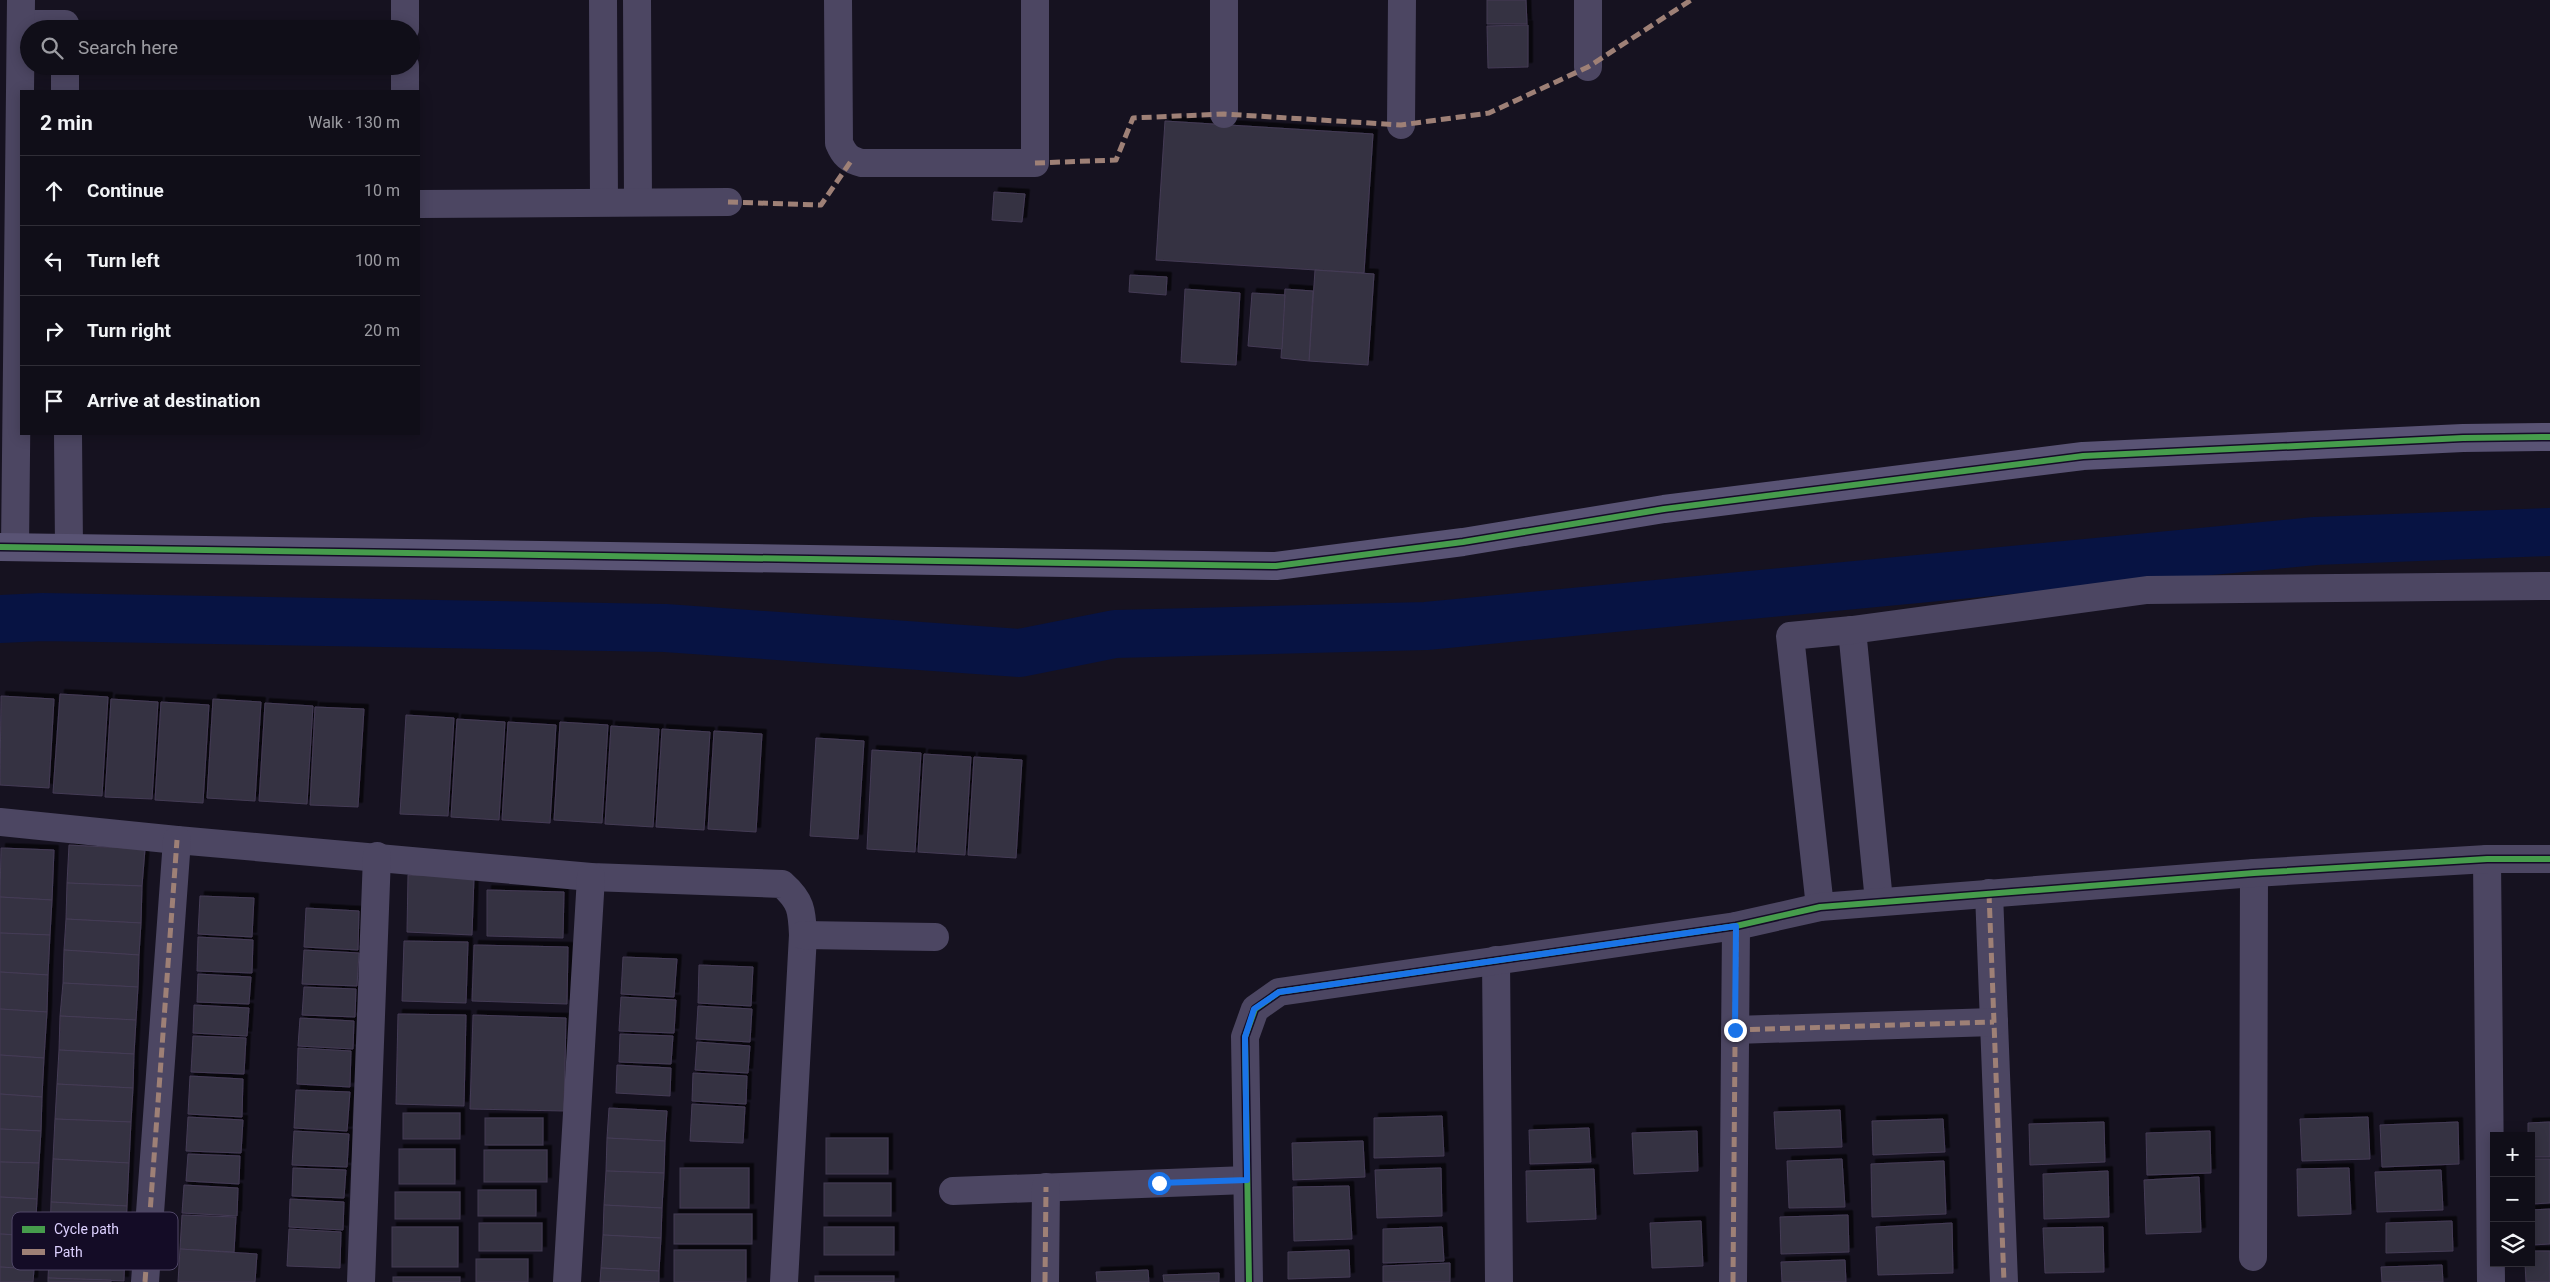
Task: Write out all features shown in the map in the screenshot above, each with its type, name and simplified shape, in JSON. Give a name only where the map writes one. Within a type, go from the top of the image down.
[{"type":"street","points":[[405,0],[405,20]]},
{"type":"street","points":[[603,0],[604,201]]},
{"type":"street","points":[[637,0],[638,201]]},
{"type":"street","points":[[838,0],[839,143],[843,153],[851,161],[862,163],[1035,163],[1035,0]]},
{"type":"street","points":[[1224,0],[1224,114]]},
{"type":"street","points":[[1402,0],[1402,126]]},
{"type":"street","points":[[1588,0],[1588,67]]},
{"type":"street","points":[[21,12],[65,17]]},
{"type":"street","points":[[21,75],[21,90]]},
{"type":"street","points":[[65,75],[66,90]]},
{"type":"street","points":[[405,75],[405,90]]},
{"type":"street","points":[[420,204],[604,201],[728,202]]},
{"type":"street","points":[[20,251],[8,547],[1276,566],[1463,542],[1664,509],[2083,456],[2463,438],[2550,437]]},
{"type":"street","points":[[68,435],[69,548]]},
{"type":"street","points":[[1820,908],[1790,636],[1852,630],[2148,590],[2550,586]]},
{"type":"street","points":[[1852,630],[1879,902]]},
{"type":"street","points":[[0,822],[177,840],[377,856],[591,877],[782,884],[793,894],[802,909],[803,935],[784,1282]]},
{"type":"street","points":[[150,1212],[177,840]]},
{"type":"street","points":[[361,1282],[377,856]]},
{"type":"street","points":[[1249,1282],[1245,1037],[1254,1009],[1279,992],[1736,926],[1820,908],[2254,873],[2487,859],[2550,859]]},
{"type":"street","points":[[2487,859],[2491,1282]]},
{"type":"street","points":[[2253,1257],[2254,873]]},
{"type":"street","points":[[567,1282],[591,877]]},
{"type":"street","points":[[1989,893],[2004,1282]]},
{"type":"street","points":[[1733,1282],[1736,926]]},
{"type":"street","points":[[803,935],[935,937]]},
{"type":"street","points":[[1496,960],[1500,1282]]},
{"type":"street","points":[[1735,1030],[1994,1022]]},
{"type":"street","points":[[953,1191],[1247,1180]]},
{"type":"street","points":[[1045,1282],[1046,1187]]},
{"type":"building","points":[[1487,0],[1526,0],[1527,24],[1487,24]]},
{"type":"building","points":[[1528,25],[1528,67],[1488,68],[1487,26]]},
{"type":"building","points":[[1165,121],[1373,134],[1364,273],[1156,260]]},
{"type":"building","points":[[994,192],[1025,194],[1022,222],[992,220]]},
{"type":"building","points":[[1315,270],[1374,274],[1368,365],[1309,361]]},
{"type":"building","points":[[1130,275],[1167,277],[1166,295],[1129,292]]},
{"type":"building","points":[[1185,289],[1240,293],[1236,365],[1181,362]]},
{"type":"building","points":[[1285,289],[1313,291],[1309,361],[1281,358]]},
{"type":"building","points":[[1252,293],[1285,295],[1282,349],[1248,346]]},
{"type":"building","points":[[60,694],[108,697],[102,796],[53,793]]},
{"type":"building","points":[[1,696],[54,699],[49,788],[0,785]]},
{"type":"building","points":[[111,699],[158,702],[152,799],[105,797]]},
{"type":"building","points":[[213,699],[261,702],[255,801],[207,798]]},
{"type":"building","points":[[161,702],[209,705],[203,803],[155,800]]},
{"type":"building","points":[[265,703],[313,706],[307,804],[259,801]]},
{"type":"building","points":[[315,707],[364,709],[358,807],[310,805]]},
{"type":"building","points":[[406,715],[454,718],[448,816],[400,814]]},
{"type":"building","points":[[457,719],[505,722],[499,820],[451,817]]},
{"type":"building","points":[[508,722],[556,725],[550,823],[502,820]]},
{"type":"building","points":[[560,722],[608,725],[602,823],[554,820]]},
{"type":"building","points":[[611,726],[659,729],[653,827],[605,824]]},
{"type":"building","points":[[662,729],[710,732],[704,830],[656,827]]},
{"type":"building","points":[[714,731],[762,734],[756,832],[708,829]]},
{"type":"building","points":[[816,738],[864,741],[858,839],[810,836]]},
{"type":"building","points":[[872,750],[921,753],[915,852],[867,849]]},
{"type":"building","points":[[924,754],[971,757],[965,855],[918,852]]},
{"type":"building","points":[[974,757],[1022,760],[1016,858],[968,855]]},
{"type":"building","points":[[69,845],[145,849],[142,886],[67,883]]},
{"type":"building","points":[[1,848],[54,850],[52,900],[0,897]]},
{"type":"building","points":[[408,875],[474,877],[472,935],[407,932]]},
{"type":"building","points":[[67,883],[142,886],[141,923],[66,919]]},
{"type":"building","points":[[487,890],[564,892],[563,938],[487,936]]},
{"type":"building","points":[[200,896],[254,898],[252,937],[198,934]]},
{"type":"building","points":[[0,897],[52,900],[50,935],[0,933]]},
{"type":"building","points":[[306,908],[359,911],[358,950],[304,947]]},
{"type":"building","points":[[66,919],[141,923],[139,955],[64,950]]},
{"type":"building","points":[[0,933],[50,935],[48,975],[0,972]]},
{"type":"building","points":[[198,937],[253,940],[252,973],[197,971]]},
{"type":"building","points":[[404,941],[468,942],[466,1003],[402,1001]]},
{"type":"building","points":[[474,945],[568,947],[567,1004],[472,1001]]},
{"type":"building","points":[[64,950],[139,955],[138,987],[63,983]]},
{"type":"building","points":[[304,950],[359,953],[357,986],[302,984]]},
{"type":"building","points":[[623,957],[677,959],[674,997],[621,994]]},
{"type":"building","points":[[699,965],[753,967],[751,1006],[698,1003]]},
{"type":"building","points":[[0,972],[48,975],[47,1012],[0,1009]]},
{"type":"building","points":[[198,974],[251,977],[249,1004],[197,1002]]},
{"type":"building","points":[[63,983],[138,987],[136,1020],[60,1016]]},
{"type":"building","points":[[304,987],[356,989],[355,1017],[302,1015]]},
{"type":"building","points":[[621,997],[676,1000],[674,1033],[619,1031]]},
{"type":"building","points":[[194,1005],[249,1008],[247,1036],[193,1033]]},
{"type":"building","points":[[698,1006],[752,1009],[750,1042],[696,1039]]},
{"type":"building","points":[[0,1009],[47,1012],[44,1058],[0,1055]]},
{"type":"building","points":[[398,1014],[466,1015],[464,1106],[396,1104]]},
{"type":"building","points":[[473,1015],[566,1018],[564,1111],[470,1109]]},
{"type":"building","points":[[60,1016],[136,1020],[134,1054],[59,1050]]},
{"type":"building","points":[[300,1018],[354,1021],[353,1049],[298,1046]]},
{"type":"building","points":[[620,1034],[673,1036],[671,1064],[619,1062]]},
{"type":"building","points":[[193,1036],[246,1038],[244,1074],[191,1072]]},
{"type":"building","points":[[697,1042],[750,1046],[748,1073],[695,1070]]},
{"type":"building","points":[[298,1048],[351,1051],[350,1087],[297,1084]]},
{"type":"building","points":[[59,1050],[134,1054],[133,1088],[57,1084]]},
{"type":"building","points":[[0,1055],[44,1058],[42,1097],[0,1094]]},
{"type":"building","points":[[617,1065],[671,1068],[670,1096],[616,1093]]},
{"type":"building","points":[[693,1073],[747,1076],[746,1104],[692,1101]]},
{"type":"building","points":[[190,1076],[243,1079],[242,1117],[188,1114]]},
{"type":"building","points":[[57,1084],[133,1088],[131,1122],[55,1119]]},
{"type":"building","points":[[296,1090],[350,1092],[347,1131],[294,1128]]},
{"type":"building","points":[[0,1094],[42,1097],[41,1131],[0,1129]]},
{"type":"building","points":[[692,1104],[745,1107],[743,1143],[690,1141]]},
{"type":"building","points":[[609,1108],[667,1111],[665,1141],[607,1138]]},
{"type":"building","points":[[1840,1110],[1842,1147],[1776,1149],[1774,1112]]},
{"type":"building","points":[[403,1113],[460,1113],[460,1139],[403,1139]]},
{"type":"building","points":[[1442,1116],[1444,1156],[1374,1158],[1374,1118]]},
{"type":"building","points":[[188,1117],[243,1120],[241,1153],[186,1151]]},
{"type":"building","points":[[2368,1117],[2370,1159],[2302,1161],[2300,1119]]},
{"type":"building","points":[[485,1118],[543,1118],[543,1145],[485,1145]]},
{"type":"building","points":[[55,1119],[131,1122],[129,1163],[53,1159]]},
{"type":"building","points":[[1943,1119],[1945,1152],[1873,1155],[1872,1121]]},
{"type":"building","points":[[2104,1122],[2105,1162],[2030,1165],[2029,1124]]},
{"type":"building","points":[[2458,1122],[2459,1164],[2382,1167],[2380,1125]]},
{"type":"building","points":[[2550,1122],[2550,1157],[2535,1157],[2535,1132],[2528,1132],[2528,1123]]},
{"type":"building","points":[[1589,1128],[1591,1162],[1530,1164],[1529,1130]]},
{"type":"building","points":[[0,1129],[41,1131],[39,1163],[0,1162]]},
{"type":"building","points":[[294,1131],[349,1134],[347,1167],[292,1165]]},
{"type":"building","points":[[1697,1131],[1698,1171],[1634,1174],[1632,1133]]},
{"type":"building","points":[[2210,1131],[2211,1173],[2147,1175],[2146,1133]]},
{"type":"building","points":[[607,1138],[665,1141],[664,1173],[606,1171]]},
{"type":"building","points":[[826,1138],[888,1138],[888,1174],[826,1174]]},
{"type":"building","points":[[1363,1141],[1365,1177],[1293,1180],[1292,1143]]},
{"type":"building","points":[[399,1149],[455,1149],[455,1184],[399,1184]]},
{"type":"building","points":[[484,1150],[547,1150],[547,1182],[484,1182]]},
{"type":"building","points":[[188,1154],[240,1156],[239,1184],[186,1181]]},
{"type":"building","points":[[53,1159],[129,1163],[127,1206],[51,1202]]},
{"type":"building","points":[[1842,1159],[1845,1207],[1789,1208],[1787,1161]]},
{"type":"building","points":[[2535,1159],[2550,1159],[2550,1203],[2535,1204]]},
{"type":"building","points":[[1944,1161],[1946,1214],[1872,1217],[1871,1164]]},
{"type":"building","points":[[0,1162],[39,1163],[37,1199],[0,1197]]},
{"type":"building","points":[[293,1168],[346,1170],[344,1198],[292,1196]]},
{"type":"building","points":[[680,1168],[749,1168],[749,1208],[680,1208]]},
{"type":"building","points":[[1441,1168],[1442,1216],[1377,1218],[1375,1170]]},
{"type":"building","points":[[2349,1168],[2351,1214],[2298,1216],[2297,1169]]},
{"type":"building","points":[[1594,1169],[1596,1219],[1527,1222],[1526,1171]]},
{"type":"building","points":[[2441,1170],[2443,1210],[2377,1212],[2375,1172]]},
{"type":"building","points":[[606,1171],[664,1173],[662,1208],[604,1205]]},
{"type":"building","points":[[2108,1171],[2109,1217],[2044,1219],[2043,1174]]},
{"type":"building","points":[[2199,1177],[2201,1232],[2146,1234],[2144,1180]]},
{"type":"building","points":[[824,1183],[891,1183],[891,1216],[824,1216]]},
{"type":"building","points":[[184,1185],[238,1188],[237,1216],[182,1213]]},
{"type":"building","points":[[1349,1186],[1352,1239],[1294,1241],[1293,1187]]},
{"type":"building","points":[[478,1190],[536,1190],[536,1216],[478,1216]]},
{"type":"building","points":[[395,1192],[460,1192],[460,1219],[395,1219]]},
{"type":"building","points":[[0,1197],[37,1199],[36,1212],[12,1212],[12,1235],[0,1234]]},
{"type":"building","points":[[290,1199],[344,1202],[343,1230],[289,1227]]},
{"type":"building","points":[[51,1202],[127,1206],[127,1212],[51,1212]]},
{"type":"building","points":[[604,1205],[662,1208],[661,1238],[603,1235]]},
{"type":"building","points":[[2550,1209],[2550,1244],[2535,1245],[2535,1210]]},
{"type":"building","points":[[674,1214],[752,1214],[752,1244],[674,1244]]},
{"type":"building","points":[[182,1215],[236,1217],[234,1252],[180,1249]]},
{"type":"building","points":[[1848,1215],[1849,1252],[1781,1254],[1780,1217]]},
{"type":"building","points":[[1701,1221],[1703,1266],[1652,1268],[1650,1223]]},
{"type":"building","points":[[2452,1221],[2453,1251],[2386,1253],[2386,1223]]},
{"type":"building","points":[[479,1223],[542,1223],[542,1251],[479,1251]]},
{"type":"building","points":[[1952,1223],[1953,1273],[1878,1275],[1876,1227]]},
{"type":"building","points":[[392,1227],[458,1227],[458,1267],[392,1267]]},
{"type":"building","points":[[824,1227],[894,1227],[894,1255],[824,1255]]},
{"type":"building","points":[[1442,1227],[1444,1261],[1383,1263],[1383,1229]]},
{"type":"building","points":[[2103,1227],[2104,1272],[2045,1273],[2043,1228]]},
{"type":"building","points":[[289,1229],[341,1232],[340,1268],[287,1266]]},
{"type":"building","points":[[0,1234],[12,1235],[12,1268],[0,1267]]},
{"type":"building","points":[[603,1235],[661,1238],[659,1271],[601,1268]]},
{"type":"building","points":[[180,1249],[257,1254],[255,1282],[178,1282]]},
{"type":"building","points":[[674,1250],[746,1250],[746,1282],[674,1282]]},
{"type":"building","points":[[1349,1250],[1350,1277],[1288,1279],[1288,1252]]},
{"type":"building","points":[[2535,1251],[2550,1251],[2550,1282],[2526,1282],[2525,1267],[2535,1267]]},
{"type":"building","points":[[476,1259],[528,1259],[528,1282],[476,1282]]},
{"type":"building","points":[[1845,1260],[1846,1282],[1782,1282],[1781,1262]]},
{"type":"building","points":[[1450,1263],[1450,1282],[1383,1282],[1383,1266]]},
{"type":"building","points":[[2442,1265],[2443,1282],[2382,1282],[2381,1267]]},
{"type":"building","points":[[0,1267],[12,1268],[12,1270],[34,1270],[33,1282],[0,1282]]},
{"type":"building","points":[[601,1268],[659,1271],[659,1282],[600,1282]]},
{"type":"building","points":[[48,1270],[124,1270],[124,1281],[48,1278]]},
{"type":"building","points":[[1148,1270],[1149,1282],[1097,1282],[1096,1272]]},
{"type":"building","points":[[1219,1273],[1219,1282],[1164,1282],[1163,1275]]},
{"type":"building","points":[[815,1276],[894,1276],[894,1282],[815,1282]]},
{"type":"building","points":[[393,1277],[460,1277],[460,1282],[393,1282]]},
{"type":"building","points":[[48,1278],[111,1280],[111,1282],[48,1282]]},
{"type":"waterway","points":[[0,619],[43,617],[665,628],[1020,653],[1115,634],[1426,626],[2315,541],[2550,532]]},
{"type":"marked path","points":[[1035,163],[1116,160],[1133,118],[1224,114],[1401,125],[1489,113],[1588,67],[1691,0]]},
{"type":"marked path","points":[[728,202],[821,205],[851,161]]},
{"type":"marked path","points":[[150,1212],[177,840]]},
{"type":"marked path","points":[[1989,893],[2004,1282]]},
{"type":"marked path","points":[[1733,1282],[1736,926]]},
{"type":"marked path","points":[[1735,1030],[1994,1022]]},
{"type":"marked path","points":[[1045,1282],[1046,1187]]},
{"type":"marked path","points":[[145,1282],[146,1270]]},
{"type":"cycle path","points":[[0,547],[1276,566],[1463,542],[1664,509],[2083,456],[2463,438],[2550,437]]},
{"type":"cycle path","points":[[1249,1282],[1245,1037],[1255,1009],[1279,992],[1736,926],[1820,907],[2254,873],[2487,859],[2550,859]]},
{"type":"route","points":[[1159,1183],[1247,1180],[1245,1037],[1254,1009],[1279,992],[1736,926],[1735,1030]]}]
